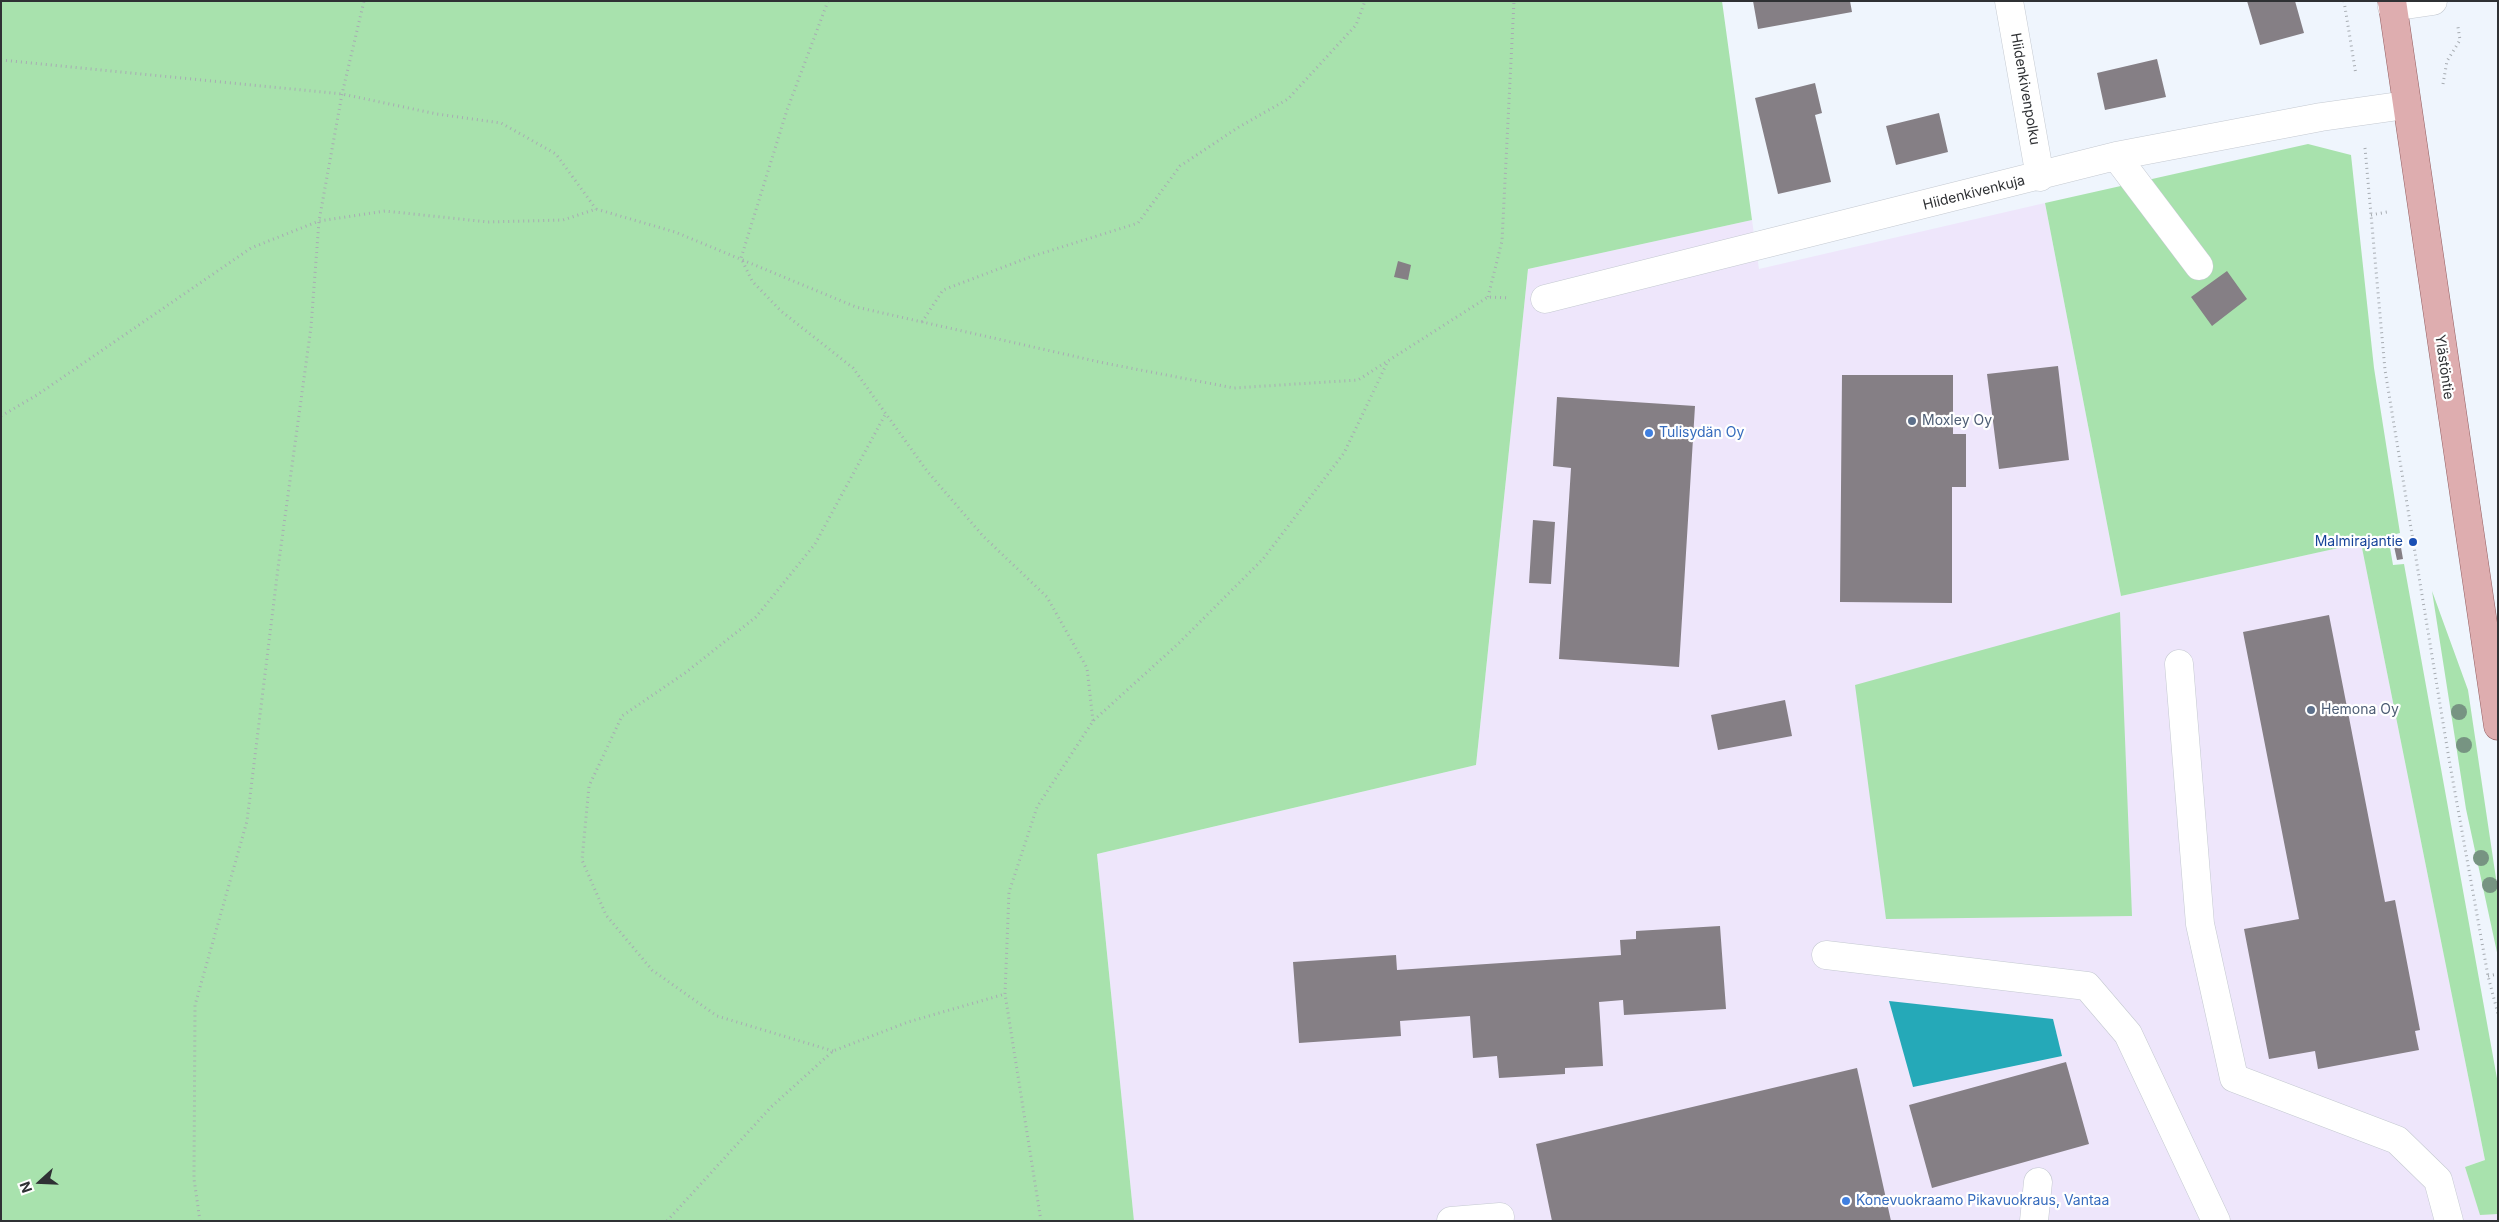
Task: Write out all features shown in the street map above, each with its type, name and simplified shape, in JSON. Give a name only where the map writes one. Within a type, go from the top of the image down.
[{"type":"main road","name":"Ylästöntie","points":[[2391,3],[2498,726]]},
{"type":"street","name":"Hiidenkivenpolku","points":[[2009,1],[2040,177]]},
{"type":"street","points":[[2391,3],[2433,1]]},
{"type":"street","name":"Hiidenkivenkuja","points":[[1545,300],[2040,177],[2116,156],[2362,111],[2406,105]]},
{"type":"street","points":[[2116,156],[2199,266]]},
{"type":"street","points":[[2179,664],[2200,924],[2234,1078],[2396,1140],[2438,1180],[2449,1221]]},
{"type":"street","points":[[1826,955],[2088,986],[2128,1034],[2216,1221]]},
{"type":"street","points":[[2034,1221],[2038,1182]]},
{"type":"street","points":[[1450,1221],[1500,1218]]},
{"type":"path","points":[[200,1221],[194,1179],[195,1005],[247,822],[278,568],[311,327],[319,221],[342,94],[364,1]]},
{"type":"path","points":[[828,1],[787,110],[741,258],[752,280],[781,312],[853,368],[927,472],[983,536],[1047,597],[1087,668],[1093,721]]},
{"type":"path","points":[[922,322],[943,290],[1030,257],[1138,223],[1180,166],[1239,127],[1288,99],[1356,25],[1365,1]]},
{"type":"path","points":[[1488,297],[1502,241],[1514,1]]},
{"type":"path","points":[[2344,1],[2362,111],[2385,370],[2488,976],[2498,1014]]},
{"type":"path","points":[[1,60],[342,94],[436,114],[501,124],[556,154],[596,209]]},
{"type":"path","points":[[1,416],[37,395],[251,248],[319,221],[385,211],[488,222],[563,220],[596,209],[675,232],[856,307],[1095,361],[1234,388],[1358,380],[1488,297],[1545,300]]},
{"type":"path","points":[[1041,1221],[1005,994],[1009,892],[1037,807],[1093,721],[1179,643],[1263,559],[1344,453],[1388,361]]},
{"type":"path","points":[[833,1051],[717,1016],[652,970],[606,915],[582,860],[589,786],[622,716],[685,673],[756,617],[815,544],[886,413]]},
{"type":"path","points":[[2488,976],[2498,974]]},
{"type":"path","points":[[667,1221],[771,1107],[833,1051],[908,1022],[1005,994]]},
{"type":"shaded area","points":[[2045,203],[2121,596],[2361,543],[2485,1160],[2465,1167],[2480,1214],[2498,1214],[2498,1221],[1134,1221],[1097,854],[1476,765],[1528,269],[1752,220],[1759,269]]},
{"type":"green space","points":[[1,1],[1722,1],[1752,220],[1528,269],[1476,765],[1097,854],[1134,1221],[1,1221]]},
{"type":"green space","points":[[2308,144],[2351,155],[2374,368],[2400,533],[2388,536],[2393,565],[2404,564],[2498,1084],[2498,1214],[2480,1215],[2465,1167],[2485,1160],[2361,543],[2121,596],[2045,203]]},
{"type":"green space","points":[[2432,591],[2468,690],[2498,892],[2498,957],[2466,809]]},
{"type":"green space","points":[[2120,612],[2132,916],[1886,919],[1855,685]]},
{"type":"water","points":[[1889,1001],[2053,1019],[2062,1056],[1913,1087]]},
{"type":"building","points":[[1753,1],[1850,1],[1852,12],[1758,29]]},
{"type":"building","points":[[2247,1],[2295,1],[2304,33],[2260,45]]},
{"type":"building","points":[[2157,59],[2166,97],[2105,110],[2097,73]]},
{"type":"building","points":[[1815,83],[1822,113],[1815,115],[1831,182],[1778,194],[1755,98]]},
{"type":"building","points":[[1939,113],[1948,152],[1896,165],[1886,126]]},
{"type":"building","points":[[1398,261],[1411,265],[1408,280],[1394,277]]},
{"type":"building","points":[[2227,271],[2247,299],[2212,326],[2191,297]]},
{"type":"building","points":[[2058,366],[2069,460],[1999,469],[1987,374]]},
{"type":"building","points":[[1842,375],[1953,375],[1953,434],[1966,434],[1966,487],[1952,487],[1952,603],[1840,602]]},
{"type":"building","points":[[1557,397],[1695,406],[1679,667],[1559,659],[1571,468],[1553,466]]},
{"type":"building","points":[[1533,520],[1555,522],[1551,584],[1529,583]]},
{"type":"building","points":[[2399,536],[2403,559],[2397,560],[2392,537]]},
{"type":"building","points":[[2329,615],[2385,902],[2395,900],[2420,1030],[2415,1031],[2419,1050],[2318,1069],[2315,1051],[2269,1059],[2244,929],[2299,919],[2243,632]]},
{"type":"building","points":[[1785,700],[1792,736],[1718,750],[1711,715]]},
{"type":"building","points":[[1720,926],[1726,1009],[1624,1015],[1623,1000],[1599,1002],[1603,1066],[1565,1068],[1565,1074],[1499,1078],[1497,1056],[1473,1058],[1470,1016],[1400,1021],[1401,1036],[1299,1043],[1293,962],[1396,955],[1397,970],[1621,955],[1620,940],[1636,939],[1636,931]]},
{"type":"building","points":[[2066,1062],[2089,1144],[1932,1188],[1909,1105]]},
{"type":"building","points":[[1857,1068],[1891,1221],[1552,1221],[1536,1144]]},
{"type":"place","name":"Moxley Oy","points":[[1912,421]]},
{"type":"place","name":"Tulisydän Oy","points":[[1649,433]]},
{"type":"place","name":"Malmirajantie","points":[[2413,542]]},
{"type":"place","name":"Hemona Oy","points":[[2311,710]]},
{"type":"place","name":"Konevuokraamo Pikavuokraus, Vantaa","points":[[1846,1201]]}]
